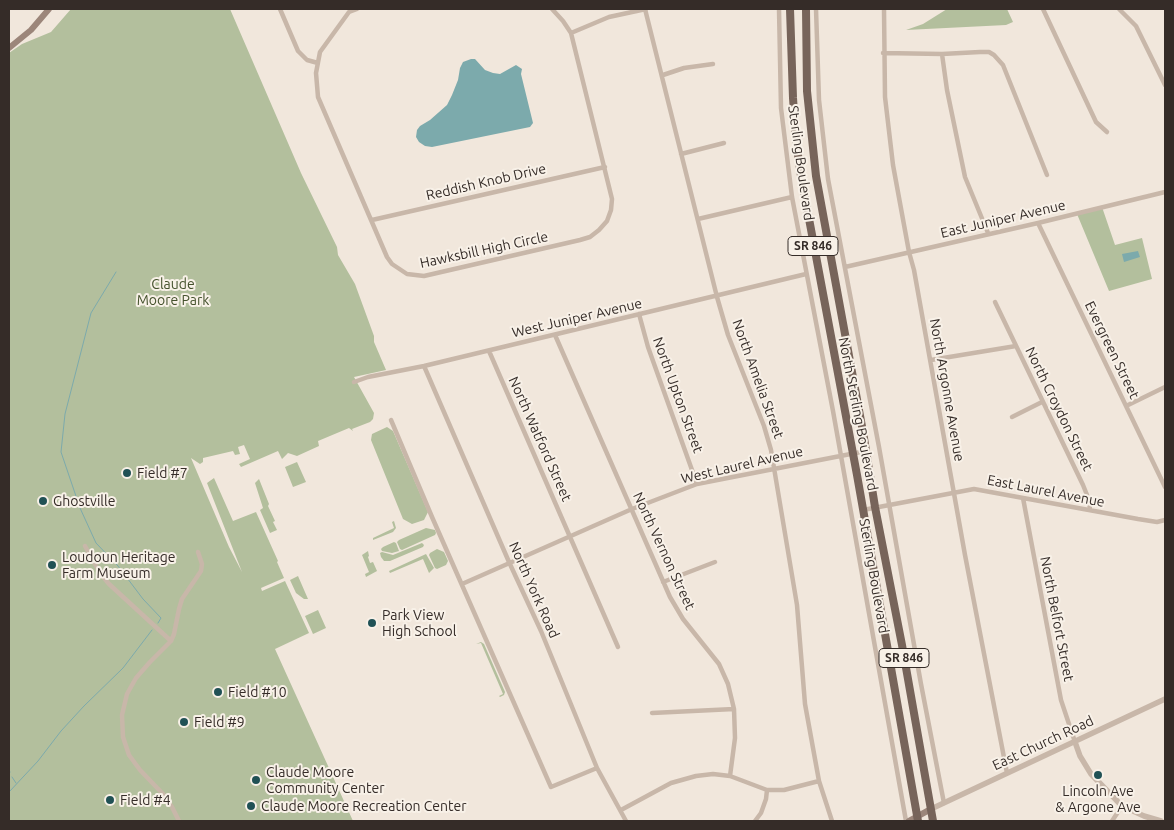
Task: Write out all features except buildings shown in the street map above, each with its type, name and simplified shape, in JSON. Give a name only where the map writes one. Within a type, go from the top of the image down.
[{"type":"main road","points":[[9,48],[30,30],[49,9]]},
{"type":"main road","name":"North Sterling Boulevard","points":[[790,9],[793,98],[799,167],[832,350],[853,453],[918,819]]},
{"type":"main road","name":"North Sterling Boulevard","points":[[806,9],[807,91],[816,176],[866,451],[874,507],[890,581],[933,821]]},
{"type":"main road","points":[[907,821],[918,819],[931,809]]},
{"type":"street","points":[[280,9],[298,51],[307,60],[318,64]]},
{"type":"street","name":"Hawksbill High Circle","points":[[357,9],[347,10],[320,52],[316,84],[318,97],[387,257],[392,264],[407,274],[424,276],[431,276],[580,240],[599,230],[607,221],[612,210],[612,199],[571,33],[552,9]]},
{"type":"street","points":[[571,33],[609,17],[645,9]]},
{"type":"street","name":"North Amelia Street","points":[[645,9],[717,297],[734,352],[764,426],[774,468],[796,597],[805,704],[819,781],[832,821]]},
{"type":"street","name":"Sterling Boulevard","points":[[779,9],[781,108],[792,197],[907,821]]},
{"type":"street","name":"Sterling Boulevard","points":[[816,9],[822,130],[828,179],[944,803]]},
{"type":"street","name":"North Argonne Avenue","points":[[884,9],[883,53],[890,144],[1007,773]]},
{"type":"street","points":[[1043,9],[1096,122],[1107,132]]},
{"type":"street","points":[[1119,9],[1132,20],[1139,31],[1165,85]]},
{"type":"street","points":[[883,53],[942,54],[989,52],[999,58],[1046,175]]},
{"type":"street","points":[[942,54],[947,90],[965,177],[988,233]]},
{"type":"street","points":[[663,76],[684,68],[713,64]]},
{"type":"street","points":[[681,154],[724,143]]},
{"type":"street","name":"Reddish Knob Drive","points":[[372,220],[605,166]]},
{"type":"street","name":"East Juniper Avenue","points":[[845,267],[1165,192]]},
{"type":"street","points":[[698,219],[792,197]]},
{"type":"street","name":"Evergreen Street","points":[[1038,223],[1165,486]]},
{"type":"street","name":"West Juniper Avenue","points":[[354,382],[368,377],[424,366],[717,297],[806,274]]},
{"type":"street","name":"North Croydon Street","points":[[995,302],[1083,485],[1089,500],[1090,510]]},
{"type":"street","name":"North Upton Street","points":[[639,314],[648,347],[697,484]]},
{"type":"street","name":"North Vernon Street","points":[[555,335],[663,582],[683,620],[719,664],[728,684],[734,709],[735,738],[730,776]]},
{"type":"street","points":[[931,360],[1016,346]]},
{"type":"street","name":"North Watford Street","points":[[489,351],[618,647]]},
{"type":"street","name":"North York Road","points":[[424,366],[541,631],[597,768],[626,821]]},
{"type":"street","points":[[1126,406],[1165,387]]},
{"type":"street","points":[[1012,417],[1042,402]]},
{"type":"street","points":[[391,420],[551,787],[597,768]]},
{"type":"street","name":"West Laurel Avenue","points":[[462,584],[632,509],[697,484],[866,451]]},
{"type":"street","name":"East Laurel Avenue","points":[[863,510],[974,489],[1138,520],[1157,522],[1165,520]]},
{"type":"street","name":"North Belfort Street","points":[[1023,498],[1061,700],[1075,742]]},
{"type":"street","points":[[85,546],[109,584],[171,641]]},
{"type":"street","points":[[179,821],[163,794],[129,755],[123,736],[122,725],[124,704],[131,686],[146,666],[171,641],[182,599],[201,570],[202,564],[198,552]]},
{"type":"street","points":[[663,582],[715,562]]},
{"type":"street","name":"East Church Road","points":[[931,809],[1165,699]]},
{"type":"street","points":[[652,713],[734,709]]},
{"type":"street","points":[[1075,742],[1080,756],[1091,774],[1122,806],[1161,821]]},
{"type":"street","points":[[621,810],[671,783],[712,774],[730,776],[767,790],[784,790],[819,781]]},
{"type":"street","points":[[755,821],[764,806],[767,790]]},
{"type":"street","points":[[1112,821],[1122,806]]},
{"type":"green space","name":"Claude Moore Park","points":[[71,9],[230,9],[301,173],[337,247],[338,255],[355,284],[374,336],[374,342],[386,370],[354,377],[374,413],[373,419],[370,422],[352,429],[353,431],[349,428],[318,441],[319,446],[297,456],[288,453],[282,459],[278,451],[241,467],[239,464],[250,459],[244,445],[238,447],[240,454],[235,455],[233,451],[203,458],[203,462],[200,464],[191,458],[229,547],[242,572],[207,483],[214,478],[233,521],[256,512],[278,561],[284,578],[261,588],[262,591],[285,581],[309,633],[275,649],[353,821],[9,821],[9,53],[22,44],[51,32]]},
{"type":"green space","points":[[947,9],[1007,9],[1013,22],[1006,25],[906,30],[923,24]]},
{"type":"green space","points":[[1102,207],[1115,245],[1142,238],[1152,279],[1109,291],[1077,214]]},
{"type":"green space","points":[[387,427],[393,431],[428,512],[424,520],[412,524],[403,519],[371,440],[372,434]]},
{"type":"green space","points":[[297,462],[306,482],[293,487],[285,467]]},
{"type":"green space","points":[[259,479],[277,530],[270,533],[260,510],[263,508],[255,483]]},
{"type":"green space","points":[[394,521],[396,528],[393,532],[373,540],[373,538],[394,528],[392,522]]},
{"type":"green space","points":[[426,528],[435,530],[435,535],[402,550],[400,549],[397,542],[399,540]]},
{"type":"green space","points":[[394,542],[399,551],[392,553],[382,551],[383,547]]},
{"type":"green space","points":[[422,543],[423,547],[390,561],[384,561],[381,557],[380,553],[382,552],[393,555]]},
{"type":"green space","points":[[437,549],[444,552],[448,561],[446,565],[437,569],[429,555]]},
{"type":"green space","points":[[368,551],[370,563],[373,562],[377,571],[366,577],[365,574],[369,572],[362,555]]},
{"type":"green space","points":[[426,554],[434,568],[429,573],[423,559],[390,573],[389,571]]},
{"type":"green space","points":[[298,576],[308,599],[304,599],[296,593],[290,580]]},
{"type":"green space","points":[[318,610],[326,628],[313,634],[305,616]]},
{"type":"green space","points":[[481,642],[484,644],[505,692],[504,695],[500,697],[503,694],[481,643],[476,644]]},
{"type":"water","points":[[475,59],[485,70],[493,73],[500,74],[516,65],[522,69],[521,74],[533,123],[530,127],[432,147],[425,146],[416,137],[417,130],[447,105],[458,80],[463,62]]},
{"type":"water","points":[[1138,251],[1140,257],[1124,262],[1122,254]]},
{"type":"waterway","points":[[116,272],[91,313],[65,414],[61,452],[80,508],[96,543],[118,566],[143,599],[161,618],[158,623]]},
{"type":"waterway","points":[[10,791],[38,761],[61,731],[123,668],[152,630]]},
{"type":"waterway","points":[[12,777],[16,783]]},
{"type":"place","name":"Field #7","points":[[127,473]]},
{"type":"place","name":"Ghostville","points":[[43,501]]},
{"type":"place","name":"Loudoun Heritage Farm Museum","points":[[52,565]]},
{"type":"place","name":"Park View High School","points":[[372,623]]},
{"type":"place","name":"Field #10","points":[[218,692]]},
{"type":"place","name":"Field #9","points":[[184,722]]},
{"type":"place","name":"Lincoln Ave & Argone Ave","points":[[1098,775]]},
{"type":"place","name":"Claude Moore Community Center","points":[[256,780]]},
{"type":"place","name":"Field #4","points":[[110,800]]},
{"type":"place","name":"Claude Moore Recreation Center","points":[[251,806]]}]
